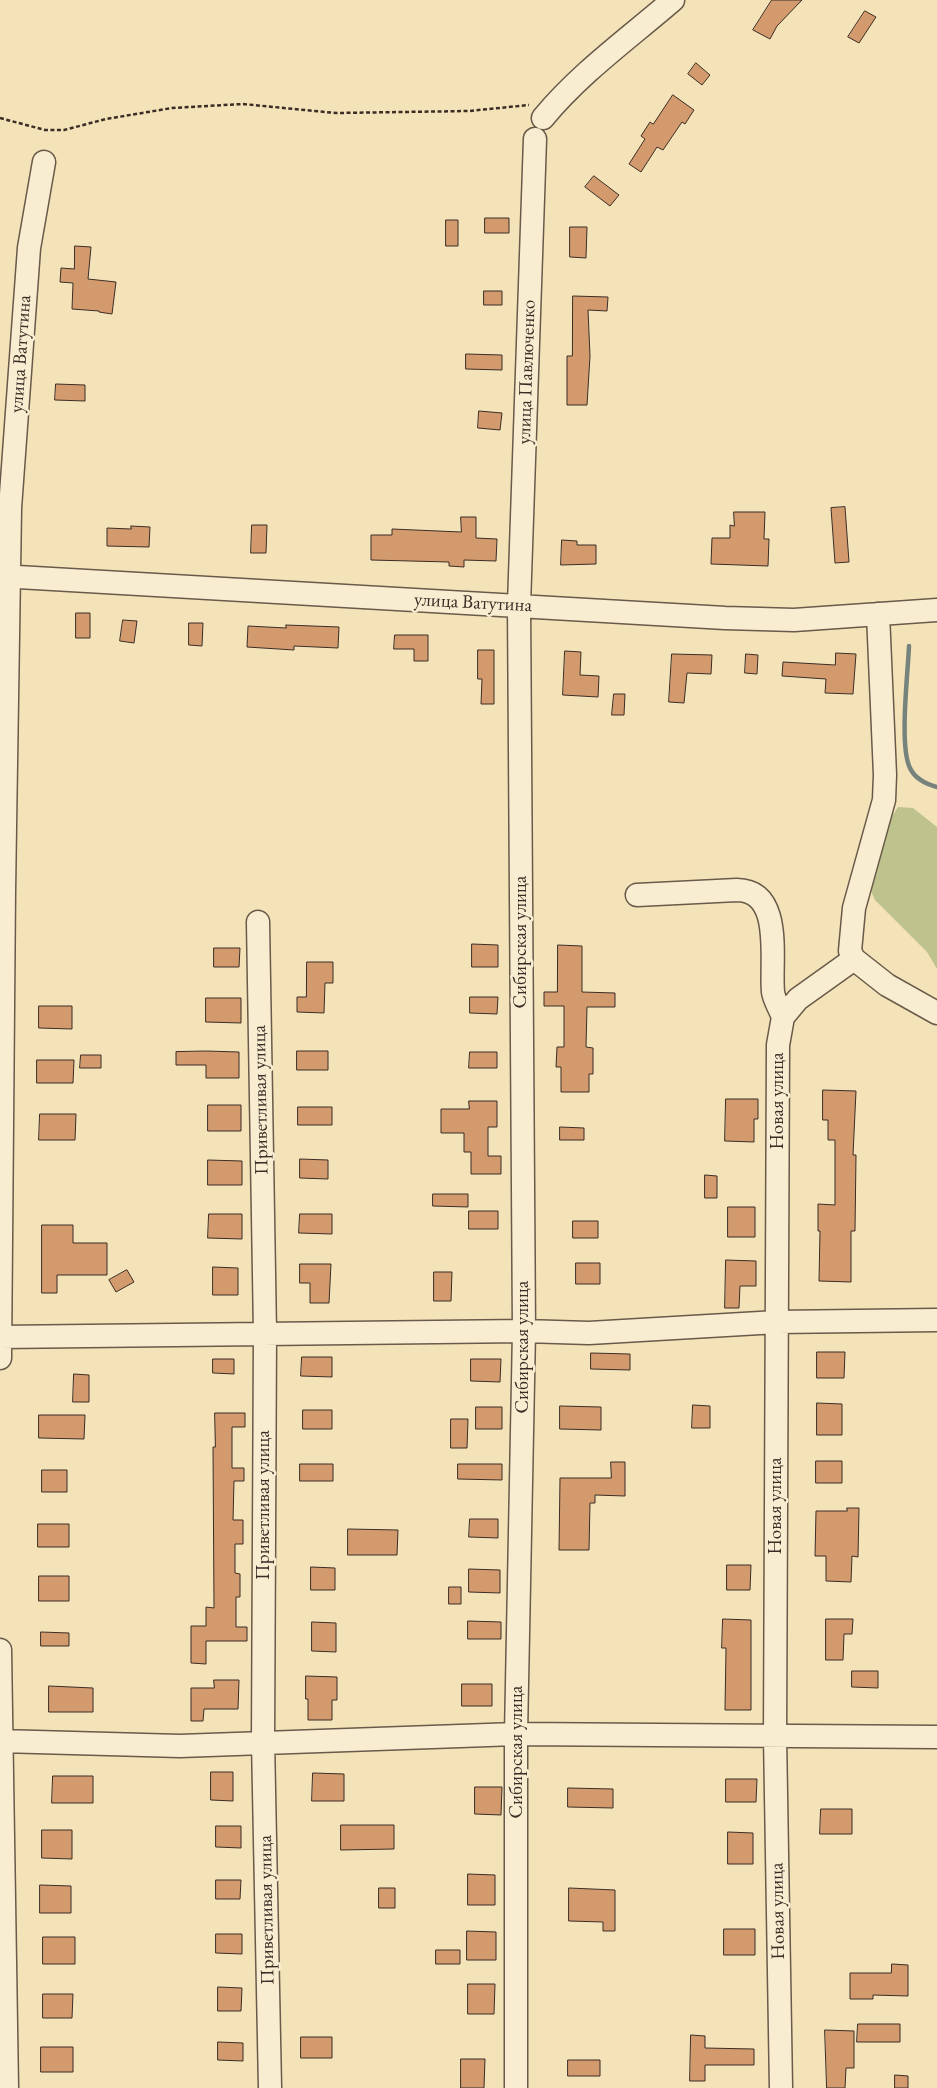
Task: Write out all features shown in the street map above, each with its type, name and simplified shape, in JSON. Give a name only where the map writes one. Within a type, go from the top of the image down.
[{"type":"street","name":"улица Павлюченко","points":[[518,605],[539,129],[557,101],[673,0]]},
{"type":"street","name":"улица Ватутина","points":[[0,1358],[5,576],[29,248],[44,162]]},
{"type":"street","name":"улица Ватутина","points":[[5,576],[725,618],[794,620],[937,610]]},
{"type":"street","name":"Сибирская улица","points":[[516,2088],[516,1734],[524,1331],[518,605]]},
{"type":"street","points":[[878,614],[885,776],[884,800],[854,908],[850,951],[854,959],[887,985],[937,1013]]},
{"type":"street","points":[[637,895],[747,890],[758,896],[769,912],[773,994],[783,1017],[798,999],[854,959]]},
{"type":"street","name":"Приветливая улица","points":[[258,922],[265,1333],[263,1742],[270,2088]]},
{"type":"street","name":"Новая улица","points":[[781,2088],[776,1736],[778,1045],[783,1017]]},
{"type":"street","points":[[0,1337],[524,1331],[589,1333],[777,1322],[937,1320]]},
{"type":"street","points":[[0,1650],[7,2088]]},
{"type":"street","points":[[1,1741],[180,1746],[516,1734],[937,1737]]},
{"type":"path","points":[[0,118],[45,130],[64,130],[106,119],[172,108],[243,104],[336,113],[469,111],[519,107],[557,101]]},
{"type":"green space","points":[[898,807],[913,808],[937,827],[937,969],[927,952],[875,900],[870,889],[881,841]]},
{"type":"building","points":[[772,0],[802,0],[777,26],[770,39],[753,30]]},
{"type":"building","points":[[865,11],[876,17],[859,43],[848,37]]},
{"type":"building","points":[[696,63],[710,75],[702,85],[688,74]]},
{"type":"building","points":[[673,95],[694,110],[685,124],[682,122],[663,150],[657,147],[641,172],[629,164],[645,139],[641,136],[650,122],[653,124]]},
{"type":"building","points":[[594,176],[619,195],[610,206],[585,187]]},
{"type":"building","points":[[485,218],[509,218],[509,233],[485,233]]},
{"type":"building","points":[[446,220],[458,220],[458,246],[446,246]]},
{"type":"building","points":[[570,227],[587,227],[586,258],[570,257]]},
{"type":"building","points":[[75,246],[91,247],[88,279],[116,282],[112,314],[72,309],[73,283],[60,282],[61,268],[74,269]]},
{"type":"building","points":[[484,291],[502,291],[502,305],[484,305]]},
{"type":"building","points":[[573,296],[608,297],[607,311],[588,310],[590,356],[587,405],[567,405],[567,356],[572,356]]},
{"type":"building","points":[[466,354],[502,355],[502,370],[466,369]]},
{"type":"building","points":[[56,384],[85,385],[85,401],[55,400]]},
{"type":"building","points":[[479,411],[502,413],[500,430],[478,428]]},
{"type":"building","points":[[845,507],[849,562],[835,563],[831,508]]},
{"type":"building","points":[[734,512],[765,512],[764,539],[769,539],[768,566],[711,564],[712,538],[730,538],[730,525],[734,526]]},
{"type":"building","points":[[461,517],[476,517],[476,538],[497,539],[496,561],[464,560],[464,567],[449,566],[449,562],[371,560],[371,535],[392,535],[392,529],[461,532]]},
{"type":"building","points":[[252,525],[267,525],[266,553],[251,553]]},
{"type":"building","points":[[131,526],[150,527],[149,547],[107,546],[107,528],[131,529]]},
{"type":"building","points":[[562,540],[577,541],[577,545],[596,545],[596,564],[561,565]]},
{"type":"building","points":[[76,613],[90,613],[90,638],[76,638]]},
{"type":"building","points":[[123,620],[137,621],[134,643],[120,641]]},
{"type":"building","points":[[189,623],[203,623],[202,646],[189,645]]},
{"type":"building","points":[[286,625],[339,627],[338,648],[294,646],[294,650],[247,647],[248,626],[286,628]]},
{"type":"building","points":[[395,635],[428,635],[428,661],[414,661],[414,649],[394,649]]},
{"type":"building","points":[[478,650],[494,650],[494,704],[481,704],[482,679],[478,679]]},
{"type":"building","points":[[565,651],[581,652],[580,675],[599,676],[598,697],[563,695]]},
{"type":"building","points":[[836,653],[856,654],[853,694],[825,693],[826,679],[782,676],[783,662],[835,665]]},
{"type":"building","points":[[672,654],[712,655],[711,674],[687,673],[684,703],[669,702]]},
{"type":"building","points":[[746,654],[758,655],[757,674],[745,673]]},
{"type":"building","points":[[614,694],[625,694],[624,715],[612,715]]},
{"type":"building","points":[[472,944],[498,945],[498,967],[472,967]]},
{"type":"building","points":[[558,945],[582,946],[582,992],[615,993],[615,1007],[587,1007],[586,1047],[593,1048],[593,1074],[589,1074],[589,1092],[561,1092],[561,1067],[556,1067],[557,1047],[564,1047],[564,1006],[544,1006],[544,992],[557,992]]},
{"type":"building","points":[[214,948],[240,948],[239,967],[214,967]]},
{"type":"building","points":[[307,962],[333,962],[333,983],[325,983],[324,1013],[297,1012],[297,997],[306,997]]},
{"type":"building","points":[[470,997],[498,997],[497,1014],[470,1013]]},
{"type":"building","points":[[206,998],[241,998],[241,1023],[206,1022]]},
{"type":"building","points":[[39,1006],[72,1006],[72,1029],[39,1028]]},
{"type":"building","points":[[297,1051],[328,1051],[328,1070],[297,1070]]},
{"type":"building","points":[[176,1052],[239,1052],[239,1078],[206,1078],[206,1065],[176,1065]]},
{"type":"building","points":[[470,1052],[497,1052],[497,1068],[469,1068]]},
{"type":"building","points":[[81,1055],[101,1055],[101,1068],[80,1068]]},
{"type":"building","points":[[37,1060],[74,1060],[73,1083],[37,1083]]},
{"type":"building","points":[[823,1090],[856,1091],[853,1155],[856,1155],[855,1231],[851,1231],[851,1282],[819,1281],[820,1231],[818,1231],[818,1204],[835,1205],[835,1140],[828,1140],[828,1120],[823,1120]]},
{"type":"building","points":[[726,1099],[758,1099],[758,1119],[754,1119],[754,1142],[725,1141]]},
{"type":"building","points":[[469,1101],[497,1101],[497,1127],[488,1127],[488,1156],[501,1156],[501,1174],[471,1174],[471,1152],[464,1152],[464,1133],[441,1133],[441,1109],[469,1109]]},
{"type":"building","points":[[208,1105],[241,1105],[241,1131],[208,1131]]},
{"type":"building","points":[[298,1107],[332,1107],[332,1125],[298,1125]]},
{"type":"building","points":[[40,1114],[76,1114],[75,1140],[39,1140]]},
{"type":"building","points":[[560,1127],[584,1128],[584,1140],[560,1140]]},
{"type":"building","points":[[300,1159],[328,1160],[328,1179],[300,1178]]},
{"type":"building","points":[[208,1160],[242,1161],[242,1185],[208,1185]]},
{"type":"building","points":[[705,1175],[717,1176],[717,1198],[705,1198]]},
{"type":"building","points":[[433,1194],[468,1194],[468,1207],[433,1206]]},
{"type":"building","points":[[728,1207],[755,1207],[755,1237],[728,1237]]},
{"type":"building","points":[[469,1211],[498,1211],[498,1229],[469,1229]]},
{"type":"building","points":[[209,1214],[242,1214],[242,1239],[208,1238]]},
{"type":"building","points":[[300,1214],[332,1214],[332,1234],[299,1233]]},
{"type":"building","points":[[573,1221],[598,1221],[598,1238],[573,1238]]},
{"type":"building","points":[[42,1225],[73,1225],[73,1243],[107,1243],[107,1275],[57,1275],[57,1293],[42,1293]]},
{"type":"building","points":[[726,1260],[756,1261],[756,1286],[740,1286],[739,1308],[725,1308]]},
{"type":"building","points":[[576,1263],[600,1263],[600,1284],[576,1284]]},
{"type":"building","points":[[300,1264],[331,1264],[329,1303],[310,1303],[310,1283],[300,1283]]},
{"type":"building","points":[[213,1267],[238,1268],[238,1295],[213,1295]]},
{"type":"building","points":[[127,1270],[134,1282],[116,1292],[109,1280]]},
{"type":"building","points":[[434,1272],[452,1272],[451,1301],[434,1301]]},
{"type":"building","points":[[817,1352],[845,1352],[844,1378],[817,1378]]},
{"type":"building","points":[[591,1353],[630,1354],[630,1370],[591,1369]]},
{"type":"building","points":[[302,1357],[332,1357],[332,1377],[301,1376]]},
{"type":"building","points":[[213,1359],[234,1359],[234,1374],[213,1373]]},
{"type":"building","points":[[471,1359],[501,1359],[500,1382],[471,1381]]},
{"type":"building","points":[[74,1374],[89,1375],[89,1402],[73,1402]]},
{"type":"building","points":[[817,1403],[842,1404],[842,1435],[817,1435]]},
{"type":"building","points":[[693,1405],[710,1406],[710,1428],[692,1428]]},
{"type":"building","points":[[560,1406],[601,1407],[601,1430],[560,1429]]},
{"type":"building","points":[[476,1407],[502,1407],[502,1429],[476,1429]]},
{"type":"building","points":[[303,1410],[332,1410],[332,1429],[303,1429]]},
{"type":"building","points":[[215,1413],[245,1413],[245,1427],[232,1427],[232,1468],[244,1468],[244,1481],[234,1481],[233,1520],[243,1520],[243,1544],[235,1544],[235,1573],[240,1574],[240,1597],[236,1597],[236,1627],[247,1627],[247,1641],[206,1641],[206,1664],[191,1663],[191,1626],[206,1626],[206,1607],[214,1608],[213,1447],[215,1447]]},
{"type":"building","points":[[39,1415],[85,1415],[84,1439],[39,1438]]},
{"type":"building","points":[[451,1419],[468,1419],[467,1448],[451,1448]]},
{"type":"building","points":[[816,1461],[842,1461],[842,1483],[816,1483]]},
{"type":"building","points":[[611,1462],[625,1462],[625,1496],[595,1495],[595,1503],[590,1503],[589,1550],[559,1550],[560,1478],[611,1478]]},
{"type":"building","points":[[300,1464],[333,1464],[333,1481],[300,1481]]},
{"type":"building","points":[[458,1464],[502,1464],[502,1480],[458,1479]]},
{"type":"building","points":[[42,1470],[67,1470],[67,1492],[42,1492]]},
{"type":"building","points":[[847,1508],[859,1508],[858,1557],[852,1556],[851,1582],[826,1581],[826,1556],[815,1556],[816,1511],[847,1511]]},
{"type":"building","points":[[470,1519],[498,1519],[498,1538],[469,1537]]},
{"type":"building","points":[[38,1524],[69,1524],[69,1547],[38,1547]]},
{"type":"building","points":[[348,1529],[398,1530],[397,1555],[348,1555]]},
{"type":"building","points":[[727,1565],[751,1565],[750,1590],[727,1590]]},
{"type":"building","points":[[311,1567],[335,1568],[335,1590],[311,1590]]},
{"type":"building","points":[[469,1569],[500,1570],[500,1593],[469,1592]]},
{"type":"building","points":[[39,1576],[69,1576],[69,1601],[39,1601]]},
{"type":"building","points":[[449,1587],[461,1587],[461,1604],[449,1604]]},
{"type":"building","points":[[723,1619],[751,1620],[751,1710],[725,1710],[726,1648],[722,1648]]},
{"type":"building","points":[[826,1619],[853,1619],[852,1634],[844,1634],[843,1660],[826,1660]]},
{"type":"building","points":[[468,1621],[501,1622],[501,1639],[468,1639]]},
{"type":"building","points":[[312,1622],[336,1623],[336,1652],[312,1651]]},
{"type":"building","points":[[41,1632],[69,1633],[69,1646],[41,1646]]},
{"type":"building","points":[[852,1671],[878,1671],[878,1688],[852,1687]]},
{"type":"building","points":[[306,1676],[337,1677],[337,1700],[332,1700],[332,1720],[308,1720]]},
{"type":"building","points":[[214,1680],[239,1680],[238,1709],[204,1709],[203,1721],[191,1721],[191,1688],[214,1688]]},
{"type":"building","points":[[462,1684],[492,1684],[492,1706],[462,1706]]},
{"type":"building","points":[[49,1686],[93,1688],[93,1712],[49,1712]]},
{"type":"building","points":[[211,1772],[233,1772],[233,1801],[211,1800]]},
{"type":"building","points":[[313,1773],[344,1774],[344,1801],[312,1801]]},
{"type":"building","points":[[53,1776],[93,1776],[93,1803],[52,1803]]},
{"type":"building","points":[[726,1779],[757,1779],[756,1802],[726,1802]]},
{"type":"building","points":[[475,1787],[502,1787],[501,1815],[475,1814]]},
{"type":"building","points":[[568,1788],[613,1789],[613,1808],[568,1807]]},
{"type":"building","points":[[821,1809],[852,1809],[852,1834],[820,1834]]},
{"type":"building","points":[[341,1825],[394,1825],[394,1849],[341,1850]]},
{"type":"building","points":[[216,1826],[241,1826],[241,1848],[216,1847]]},
{"type":"building","points":[[42,1830],[72,1830],[72,1859],[42,1858]]},
{"type":"building","points":[[728,1832],[753,1833],[753,1864],[728,1864]]},
{"type":"building","points":[[468,1874],[495,1875],[495,1905],[468,1905]]},
{"type":"building","points":[[216,1880],[241,1880],[240,1899],[216,1899]]},
{"type":"building","points":[[40,1885],[71,1886],[71,1913],[40,1913]]},
{"type":"building","points":[[379,1888],[395,1888],[395,1908],[379,1908]]},
{"type":"building","points":[[569,1888],[615,1890],[615,1931],[603,1931],[603,1922],[569,1921]]},
{"type":"building","points":[[724,1929],[755,1929],[755,1955],[724,1955]]},
{"type":"building","points":[[467,1931],[496,1932],[496,1960],[467,1960]]},
{"type":"building","points":[[216,1934],[242,1934],[242,1954],[216,1953]]},
{"type":"building","points":[[43,1937],[75,1937],[75,1964],[43,1964]]},
{"type":"building","points":[[436,1950],[460,1950],[460,1964],[436,1964]]},
{"type":"building","points":[[892,1964],[908,1965],[908,1996],[873,1995],[873,1999],[850,1999],[850,1973],[891,1973]]},
{"type":"building","points":[[468,1984],[495,1984],[494,2014],[468,2014]]},
{"type":"building","points":[[218,1987],[242,1988],[241,2011],[218,2011]]},
{"type":"building","points":[[43,1994],[73,1994],[72,2018],[43,2018]]},
{"type":"building","points":[[858,2024],[900,2024],[900,2042],[857,2042]]},
{"type":"building","points":[[825,2030],[854,2031],[854,2068],[846,2068],[845,2088],[827,2088]]},
{"type":"building","points":[[691,2035],[705,2036],[705,2048],[754,2049],[754,2065],[705,2065],[705,2081],[690,2081]]},
{"type":"building","points":[[301,2037],[332,2037],[332,2058],[301,2058]]},
{"type":"building","points":[[218,2042],[243,2043],[243,2061],[218,2060]]},
{"type":"building","points":[[41,2047],[73,2047],[73,2072],[41,2072]]},
{"type":"building","points":[[461,2059],[485,2059],[484,2088],[461,2088]]},
{"type":"building","points":[[568,2060],[600,2060],[600,2076],[568,2076]]},
{"type":"building","points":[[895,2075],[908,2076],[908,2088],[895,2088]]},
{"type":"waterway","points":[[909,646],[905,727],[907,758],[910,768],[918,778],[925,783],[937,787]]}]
